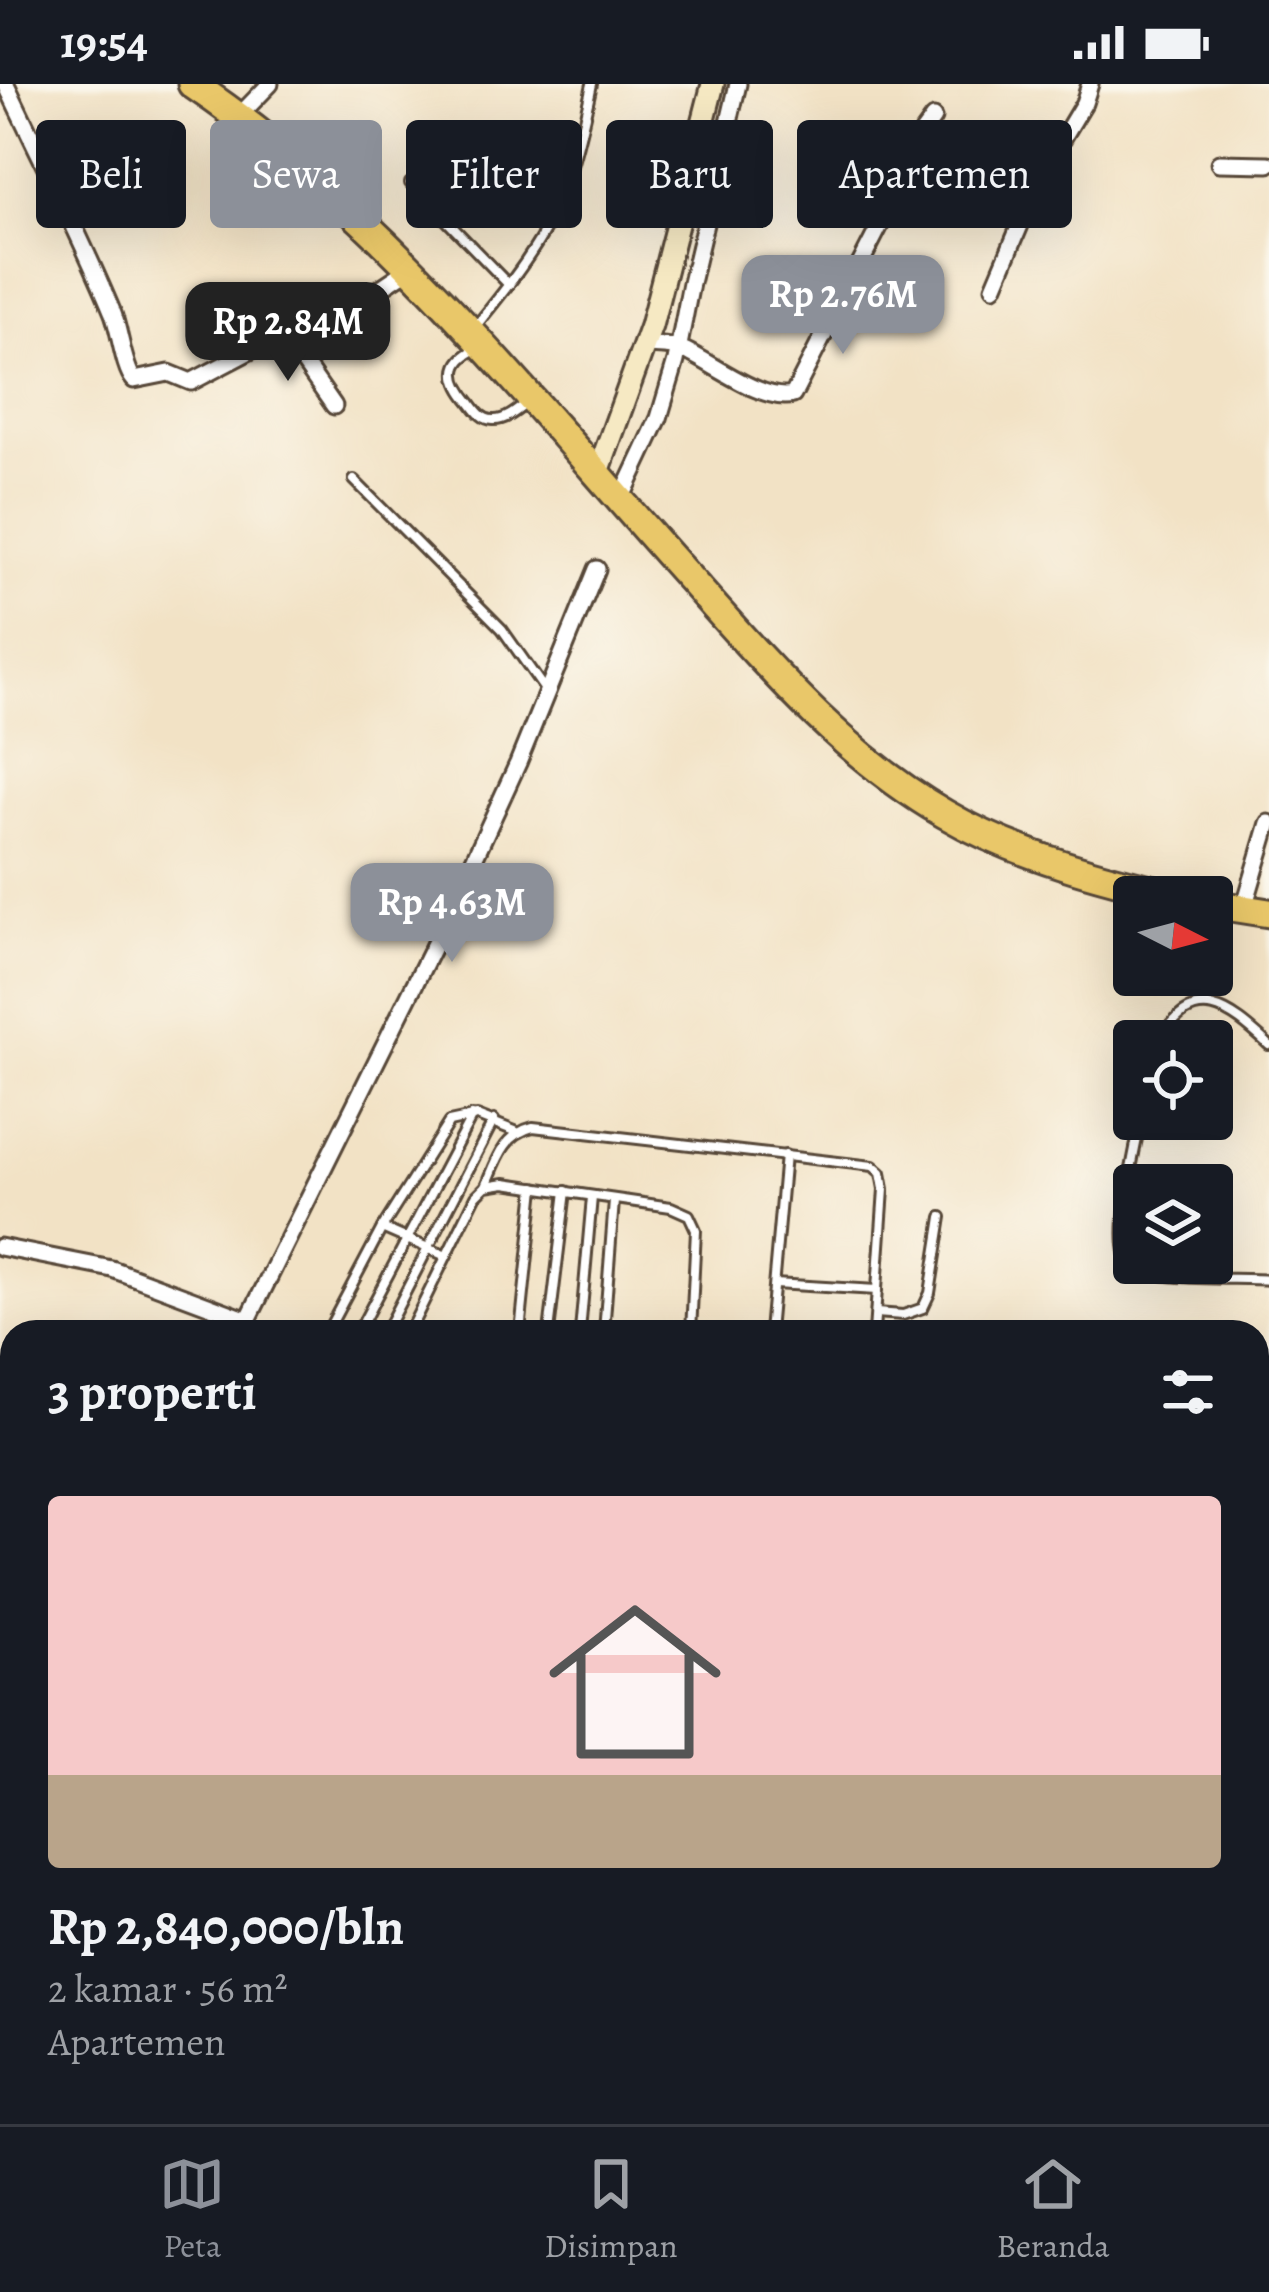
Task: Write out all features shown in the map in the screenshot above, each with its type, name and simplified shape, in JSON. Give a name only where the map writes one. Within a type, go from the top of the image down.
[{"type":"highway","points":[[192,84],[318,182],[409,269],[830,728],[948,816],[1020,848],[1113,879]]},
{"type":"street","points":[[6,84],[112,309],[130,377],[143,380],[169,373],[191,382],[315,317],[340,315],[409,269]]},
{"type":"street","points":[[238,117],[270,84]]},
{"type":"street","points":[[597,475],[645,345],[713,84]]},
{"type":"street","points":[[620,501],[659,418],[738,84]]},
{"type":"street","points":[[994,286],[1042,173],[1084,103],[1090,84]]},
{"type":"street","points":[[645,345],[679,347],[746,383],[784,398],[793,395],[933,118]]},
{"type":"street","points":[[1219,163],[1269,164]]},
{"type":"street","points":[[284,334],[334,406]]},
{"type":"street","points":[[248,1320],[441,932],[518,763],[596,569]]},
{"type":"street","points":[[1256,912],[1269,823]]},
{"type":"street","points":[[0,1247],[112,1268],[231,1320]]},
{"type":"lane","points":[[530,401],[500,419],[488,420],[455,384],[454,376],[548,226],[563,192],[592,84]]},
{"type":"lane","points":[[454,228],[509,285]]},
{"type":"lane","points":[[354,479],[502,629],[545,692]]},
{"type":"lane","points":[[1175,1020],[1182,1011],[1205,1006],[1230,1011],[1269,1045]]},
{"type":"lane","points":[[364,1320],[472,1116]]},
{"type":"lane","points":[[333,1320],[442,1129],[458,1118],[472,1116],[494,1120],[516,1132]]},
{"type":"lane","points":[[391,1320],[494,1120]]},
{"type":"lane","points":[[415,1320],[508,1139],[516,1132],[539,1127],[867,1165],[879,1171],[884,1207],[875,1320]]},
{"type":"lane","points":[[1138,1140],[1123,1238],[1126,1260],[1157,1274],[1269,1280]]},
{"type":"lane","points":[[770,1320],[785,1155]]},
{"type":"lane","points":[[486,1186],[535,1186],[671,1207],[692,1219],[696,1230],[692,1320]]},
{"type":"lane","points":[[521,1320],[535,1186]]},
{"type":"lane","points":[[550,1320],[566,1191]]},
{"type":"lane","points":[[581,1320],[592,1197]]},
{"type":"lane","points":[[605,1320],[614,1201]]},
{"type":"lane","points":[[876,1313],[903,1315],[923,1308],[930,1293],[941,1217]]},
{"type":"lane","points":[[382,1228],[446,1256]]},
{"type":"lane","points":[[773,1284],[878,1291]]}]
